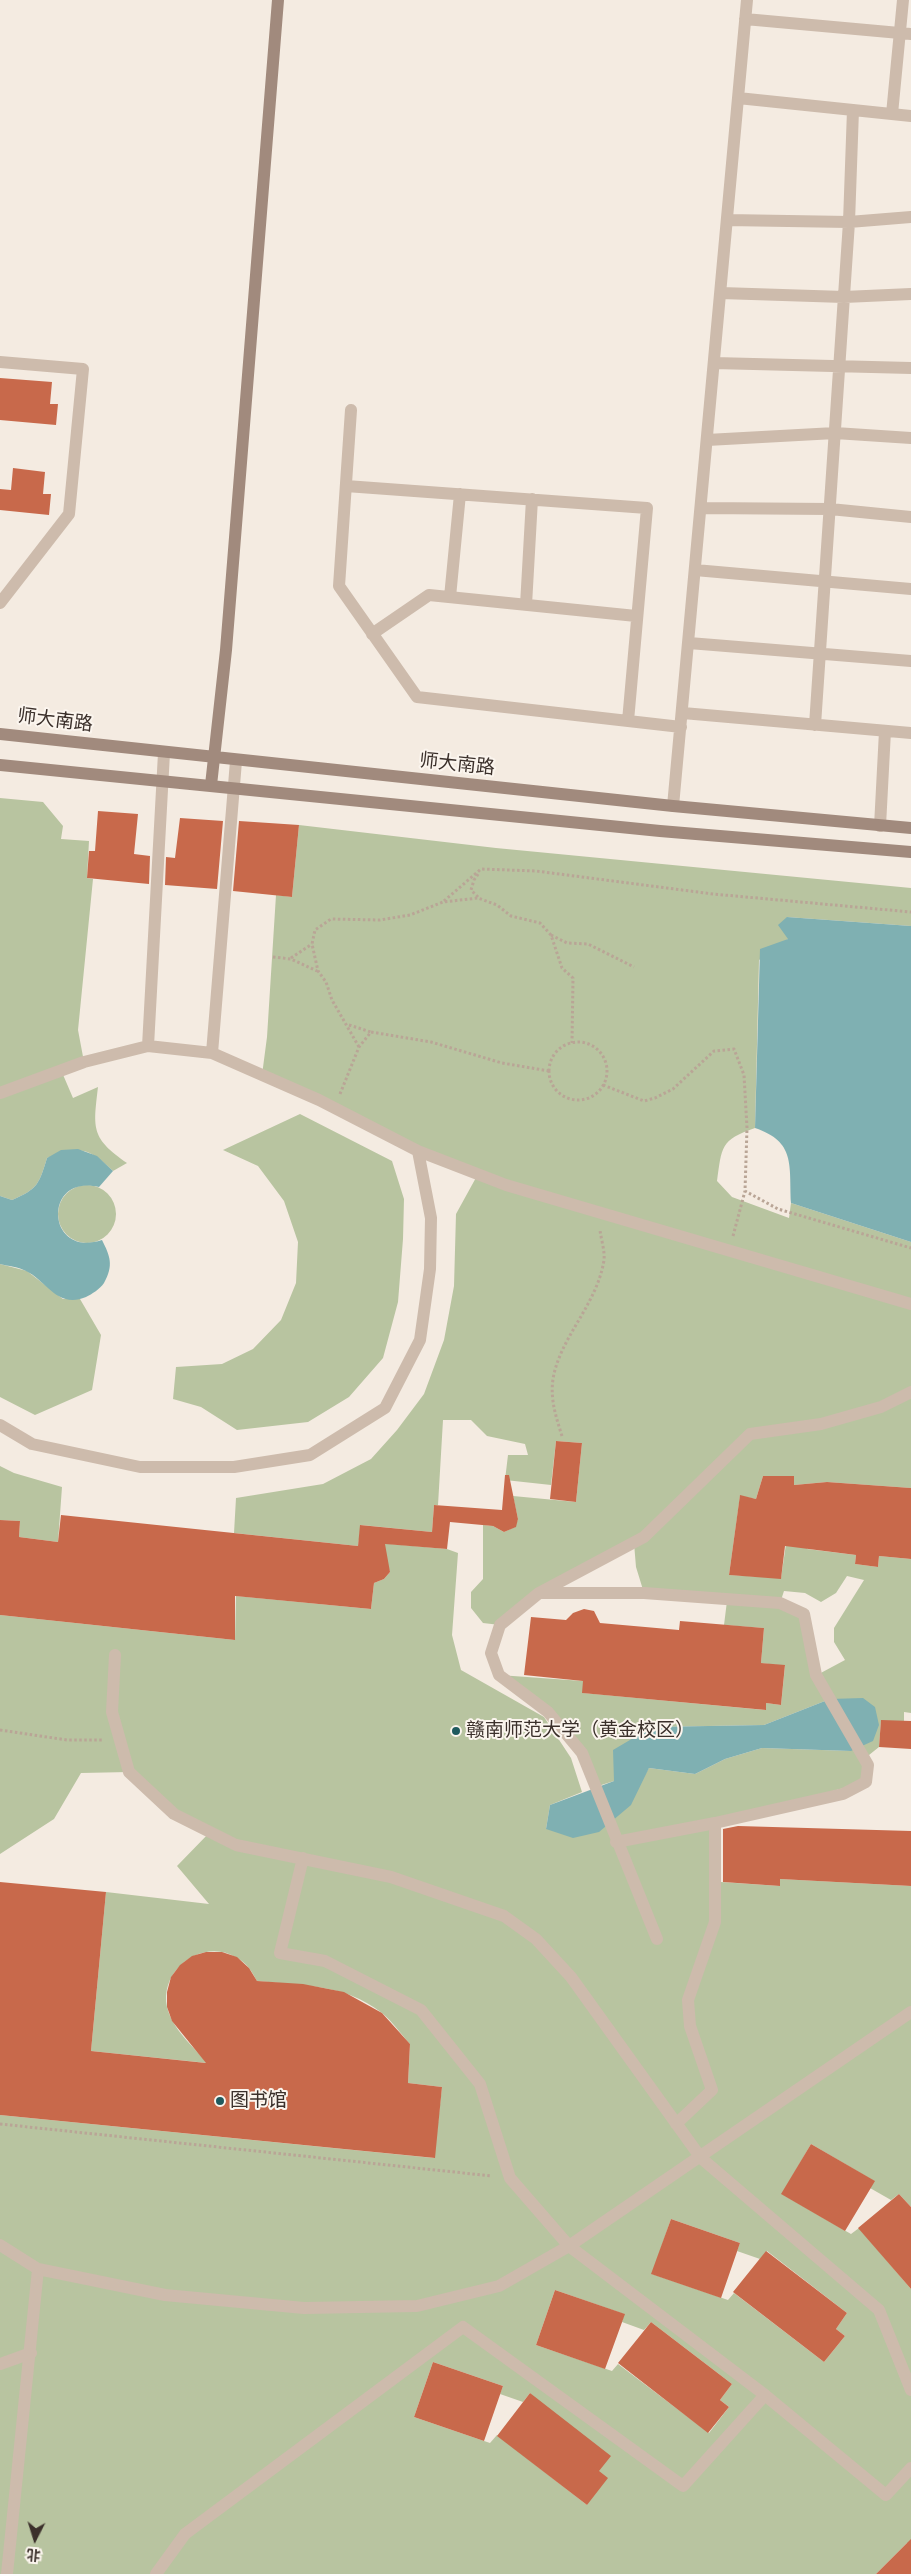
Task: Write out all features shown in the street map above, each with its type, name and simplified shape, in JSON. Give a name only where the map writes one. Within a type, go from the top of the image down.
[{"type":"main road","points":[[211,785],[227,640],[278,0]]},
{"type":"main road","name":"师大南路","points":[[0,734],[214,759],[911,828]]},
{"type":"main road","points":[[0,765],[660,831],[911,852]]},
{"type":"street","points":[[674,806],[747,0]]},
{"type":"street","points":[[892,114],[905,34],[903,0]]},
{"type":"street","points":[[746,19],[905,34]]},
{"type":"street","points":[[738,98],[911,116]]},
{"type":"street","points":[[815,725],[849,222],[853,110]]},
{"type":"street","points":[[727,220],[849,222],[911,217]]},
{"type":"street","points":[[720,294],[844,297],[911,294]]},
{"type":"street","points":[[0,362],[83,369],[69,514],[0,603]]},
{"type":"street","points":[[714,363],[911,368]]},
{"type":"street","points":[[351,410],[338,586],[416,697],[681,727]]},
{"type":"street","points":[[707,440],[835,433],[911,438]]},
{"type":"street","points":[[346,486],[647,508],[628,721]]},
{"type":"street","points":[[450,597],[460,494]]},
{"type":"street","points":[[526,605],[532,499]]},
{"type":"street","points":[[701,508],[830,510],[911,518]]},
{"type":"street","points":[[695,570],[911,589]]},
{"type":"street","points":[[372,634],[429,595],[636,616]]},
{"type":"street","points":[[689,643],[911,662]]},
{"type":"street","points":[[683,713],[911,733]]},
{"type":"street","points":[[880,826],[885,731]]},
{"type":"street","points":[[148,1046],[164,753]]},
{"type":"street","points":[[212,1053],[236,761]]},
{"type":"street","points":[[0,1093],[84,1062],[148,1046],[212,1053],[334,1108],[418,1151],[506,1185],[911,1304]]},
{"type":"street","points":[[0,1425],[32,1444],[140,1467],[234,1467],[310,1455],[385,1408],[420,1340],[430,1269],[431,1218],[418,1151]]},
{"type":"street","points":[[657,1939],[616,1842],[582,1753],[548,1712],[499,1675],[491,1653],[500,1625],[539,1593],[644,1537],[750,1434],[821,1424],[881,1407],[911,1392]]},
{"type":"street","points":[[539,1593],[644,1593],[780,1603],[804,1614],[816,1675],[868,1766],[866,1782],[843,1794],[715,1823],[616,1842]]},
{"type":"street","points":[[115,1655],[112,1712],[129,1772],[174,1814],[236,1845],[391,1877],[504,1916],[536,1939],[571,1977],[701,2158],[879,2310],[911,2390]]},
{"type":"street","points":[[676,2124],[712,2090],[690,2026],[688,2000],[715,1922],[715,1823]]},
{"type":"street","points":[[303,1858],[280,1953],[325,1961],[421,2010],[480,2084],[510,2178],[569,2246],[765,2396],[886,2495],[911,2468]]},
{"type":"street","points":[[0,2245],[38,2269],[165,2295],[304,2308],[417,2306],[499,2286],[569,2246],[701,2158],[911,2012]]},
{"type":"street","points":[[7,2574],[31,2353],[38,2269]]},
{"type":"street","points":[[156,2574],[185,2534],[463,2327],[683,2486],[765,2396]]},
{"type":"street","points":[[0,2364],[31,2353]]},
{"type":"path","points":[[478,898],[471,890],[474,880],[481,869]]},
{"type":"path","points":[[443,902],[481,869],[536,871],[713,894],[911,912]]},
{"type":"path","points":[[359,1047],[349,1026],[332,1000],[326,982],[318,971],[312,944],[315,930],[331,919],[380,920],[410,915],[443,902],[478,898],[497,905],[511,916],[540,923],[551,935],[567,943],[588,944],[634,967]]},
{"type":"path","points":[[551,935],[562,968],[573,978],[572,1042]]},
{"type":"path","points":[[291,959],[312,944]]},
{"type":"path","points":[[273,957],[291,959],[318,971]]},
{"type":"path","points":[[349,1026],[371,1032],[431,1042],[502,1063],[549,1071]]},
{"type":"path","points":[[334,1108],[359,1047],[371,1032]]},
{"type":"path","points":[[572,1042],[582,1042],[598,1050],[606,1067],[603,1085],[590,1097],[571,1099],[555,1089],[550,1081],[550,1061],[555,1052],[562,1046],[572,1042]]},
{"type":"path","points":[[603,1085],[644,1100],[655,1098],[673,1089],[714,1051],[734,1049],[744,1075],[747,1128],[745,1191],[729,1250]]},
{"type":"path","points":[[745,1191],[778,1209],[911,1248]]},
{"type":"path","points":[[562,1436],[552,1401],[553,1379],[560,1357],[595,1292],[604,1259],[598,1212]]},
{"type":"path","points":[[0,1730],[67,1740],[120,1740]]},
{"type":"path","points":[[0,2124],[510,2178]]},
{"type":"green space","points":[[0,798],[43,802],[63,826],[61,839],[89,841],[87,878],[93,879],[78,1030],[84,1062],[61,1070],[73,1098],[98,1087],[95,1113],[97,1131],[107,1146],[127,1163],[113,1171],[96,1157],[83,1151],[68,1152],[47,1158],[36,1185],[12,1200],[0,1196]]},
{"type":"green space","name":"赣南师范大学（黄金校区）","points":[[299,825],[496,848],[911,888],[911,926],[787,917],[788,939],[759,960],[755,1128],[735,1137],[725,1146],[720,1160],[717,1181],[732,1197],[789,1218],[791,1203],[911,1242],[911,1488],[827,1482],[794,1485],[793,1476],[763,1476],[756,1499],[740,1496],[729,1575],[781,1578],[789,1524],[808,1526],[807,1549],[856,1555],[855,1564],[878,1567],[879,1556],[911,1559],[911,1713],[904,1712],[904,1721],[881,1721],[879,1747],[864,1759],[866,1782],[715,1823],[721,1882],[780,1886],[780,1879],[911,1886],[911,2207],[899,2194],[891,2200],[870,2188],[874,2181],[811,2144],[782,2194],[851,2234],[859,2228],[911,2289],[911,2546],[907,2543],[876,2574],[0,2574],[0,2115],[434,2158],[442,2087],[408,2083],[410,2044],[386,2016],[367,2003],[337,1991],[322,1988],[257,1981],[244,1962],[224,1953],[211,1951],[198,1954],[187,1960],[177,1969],[170,1980],[166,1993],[167,2007],[174,2023],[207,2063],[91,2051],[106,1892],[209,1904],[177,1866],[210,1832],[174,1814],[129,1772],[81,1773],[54,1819],[0,1854],[0,1615],[235,1640],[236,1596],[371,1609],[374,1583],[384,1579],[390,1572],[379,1543],[447,1549],[458,1553],[452,1635],[461,1670],[544,1717],[571,1758],[582,1792],[550,1805],[546,1829],[642,1779],[649,1768],[695,1774],[725,1759],[762,1748],[851,1751],[830,1699],[764,1725],[652,1727],[614,1781],[595,1787],[582,1753],[548,1712],[499,1675],[583,1681],[583,1693],[765,1710],[766,1703],[781,1705],[785,1666],[761,1663],[764,1628],[724,1625],[727,1601],[644,1593],[636,1567],[634,1543],[539,1593],[500,1625],[483,1623],[471,1608],[471,1592],[483,1579],[483,1525],[493,1526],[504,1532],[515,1527],[518,1519],[513,1496],[576,1502],[582,1443],[556,1441],[551,1485],[505,1480],[508,1455],[528,1455],[525,1444],[487,1436],[471,1420],[443,1420],[438,1505],[434,1505],[432,1532],[361,1525],[358,1546],[234,1533],[236,1498],[323,1484],[371,1459],[397,1430],[424,1394],[444,1340],[454,1286],[456,1214],[478,1174],[262,1075],[267,1037],[276,895],[292,897]],"holes":[[[847,1576],[864,1580],[834,1628],[834,1642],[845,1660],[817,1675],[804,1614],[780,1603],[784,1591],[805,1593],[821,1602],[836,1593]],[[671,2219],[740,2243],[737,2251],[760,2259],[767,2251],[847,2313],[836,2329],[845,2336],[824,2362],[734,2293],[728,2300],[652,2274]],[[555,2290],[624,2314],[622,2322],[644,2330],[651,2322],[732,2384],[720,2400],[729,2407],[709,2433],[618,2364],[612,2371],[536,2345]],[[433,2362],[503,2386],[500,2394],[523,2402],[530,2393],[599,2471],[587,2505],[497,2435],[490,2443],[414,2417]]]},
{"type":"green space","points":[[300,1114],[392,1161],[404,1199],[398,1302],[383,1358],[349,1397],[308,1422],[237,1430],[201,1407],[173,1399],[176,1367],[222,1364],[253,1349],[281,1320],[296,1283],[298,1242],[284,1201],[258,1166],[223,1150]]},
{"type":"green space","points":[[81,1185],[93,1185],[108,1193],[116,1208],[116,1220],[108,1235],[93,1243],[81,1243],[66,1235],[58,1220],[58,1208],[66,1193]]},
{"type":"green space","points":[[0,1264],[27,1271],[63,1299],[80,1299],[101,1335],[92,1390],[35,1415],[0,1397]]},
{"type":"green space","points":[[0,1466],[14,1473],[62,1487],[58,1542],[19,1537],[20,1521],[0,1520]]},
{"type":"water","points":[[787,917],[911,926],[911,1242],[791,1203],[788,1156],[778,1140],[755,1128],[760,949],[788,939],[778,925]]},
{"type":"water","points":[[78,1149],[97,1156],[113,1171],[99,1187],[80,1186],[68,1192],[60,1203],[58,1215],[61,1228],[70,1238],[83,1243],[102,1240],[110,1261],[109,1271],[104,1283],[93,1293],[76,1300],[60,1297],[26,1271],[0,1264],[0,1196],[12,1200],[32,1189],[42,1174],[47,1158],[61,1150]]},
{"type":"water","points":[[863,1698],[875,1707],[879,1725],[873,1741],[851,1751],[762,1748],[725,1759],[695,1774],[649,1768],[631,1805],[599,1832],[573,1838],[546,1829],[550,1805],[614,1781],[613,1750],[652,1727],[764,1725],[830,1699]]},
{"type":"building","points":[[0,378],[52,382],[50,404],[58,404],[56,425],[0,420]]},
{"type":"building","points":[[13,468],[45,472],[43,494],[51,494],[49,515],[0,510],[0,489],[11,490]]},
{"type":"building","points":[[98,811],[138,814],[134,854],[150,856],[149,884],[87,878],[89,851],[95,851]]},
{"type":"building","points":[[180,818],[223,821],[217,889],[165,885],[166,857],[175,858]]},
{"type":"building","points":[[239,821],[299,825],[292,897],[233,891]]},
{"type":"building","points":[[556,1441],[582,1443],[576,1502],[550,1499]]},
{"type":"building","points":[[505,1475],[509,1475],[518,1519],[516,1527],[504,1532],[493,1526],[450,1522],[447,1549],[385,1544],[390,1572],[384,1579],[374,1583],[371,1609],[235,1596],[235,1640],[0,1615],[0,1520],[20,1521],[19,1537],[58,1542],[61,1515],[358,1546],[360,1525],[432,1532],[434,1505],[502,1510]]},
{"type":"building","points":[[763,1476],[794,1476],[794,1485],[827,1482],[911,1488],[911,1559],[879,1556],[878,1567],[855,1564],[856,1555],[785,1546],[781,1579],[729,1575],[740,1495],[756,1499]]},
{"type":"building","points":[[584,1609],[594,1611],[600,1623],[679,1630],[680,1621],[764,1628],[761,1663],[785,1665],[781,1705],[766,1703],[766,1710],[582,1693],[583,1681],[524,1675],[531,1617],[566,1620],[573,1613]]},
{"type":"building","points":[[881,1720],[911,1721],[911,1749],[879,1747]]},
{"type":"building","points":[[738,1826],[911,1831],[911,1886],[780,1879],[780,1886],[723,1882],[723,1829]]},
{"type":"building","points":[[0,1882],[106,1892],[91,2051],[206,2063],[172,2021],[167,2007],[167,1992],[171,1977],[180,1965],[192,1956],[206,1952],[222,1952],[237,1957],[249,1968],[257,1981],[303,1984],[344,1992],[382,2013],[410,2044],[408,2083],[442,2087],[435,2158],[0,2115]]},
{"type":"building","points":[[811,2144],[875,2181],[845,2231],[781,2194]]},
{"type":"building","points":[[899,2194],[911,2207],[911,2289],[858,2228]]},
{"type":"building","points":[[671,2219],[740,2243],[721,2298],[651,2274]]},
{"type":"building","points":[[766,2251],[847,2313],[836,2329],[845,2336],[824,2362],[733,2292]]},
{"type":"building","points":[[555,2290],[625,2314],[605,2369],[536,2345]]},
{"type":"building","points":[[651,2322],[732,2384],[720,2400],[729,2407],[708,2433],[618,2363]]},
{"type":"building","points":[[433,2362],[503,2386],[484,2441],[414,2417]]},
{"type":"building","points":[[530,2393],[611,2456],[599,2471],[608,2478],[587,2505],[497,2436]]},
{"type":"building","points":[[911,2539],[911,2574],[876,2574]]},
{"type":"place","name":"赣南师范大学（黄金校区）","points":[[456,1731]]},
{"type":"place","name":"图书馆","points":[[220,2101]]}]
